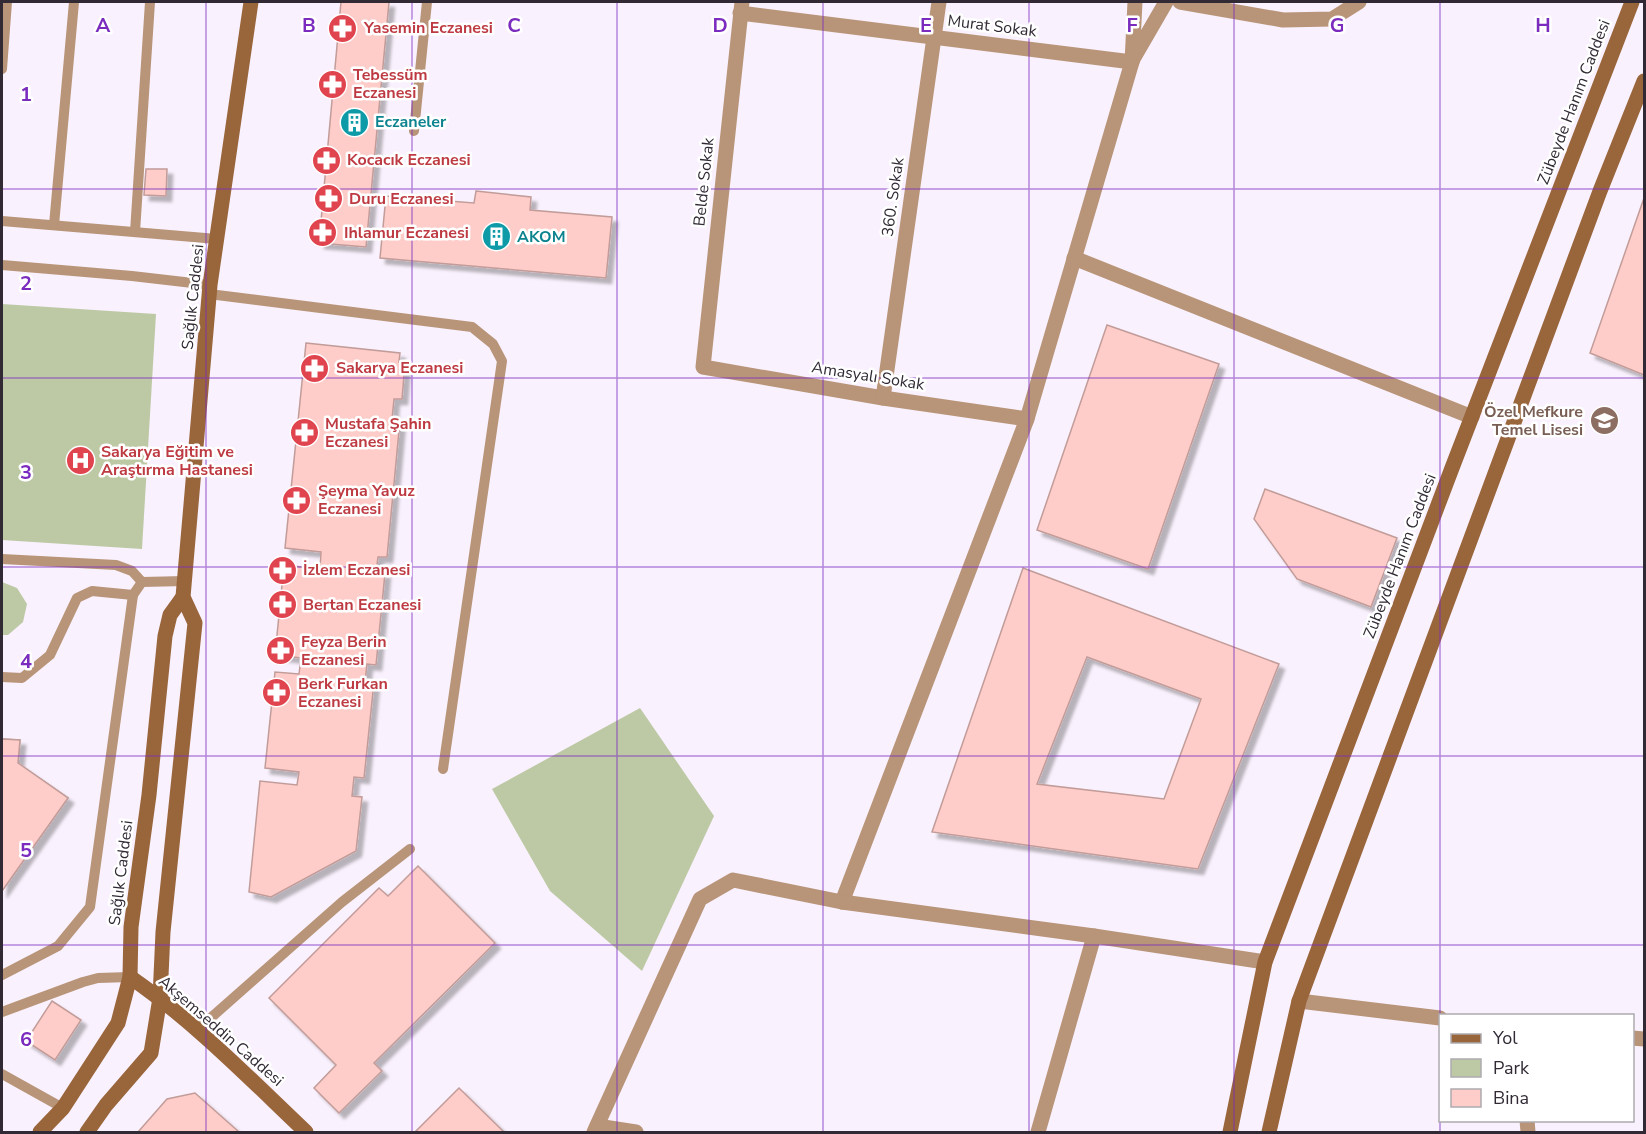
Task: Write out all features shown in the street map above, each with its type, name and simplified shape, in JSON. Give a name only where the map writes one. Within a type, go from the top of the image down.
[{"type":"main road","name":"Sağlık Caddesi","points":[[40,1132],[63,1108],[118,1023],[130,977],[131,927],[150,795],[165,636],[170,615],[183,597],[210,290],[251,2]]},
{"type":"main road","name":"Zübeyde Hanım Caddesi","points":[[1230,1132],[1265,962],[1632,2]]},
{"type":"main road","points":[[1269,1132],[1299,1001],[1600,191],[1644,81]]},
{"type":"main road","points":[[87,1132],[106,1105],[151,1053],[160,998],[163,932],[195,623],[183,597]]},
{"type":"main road","name":"Akşemseddin Caddesi","points":[[130,977],[160,998],[197,1030],[306,1132]]},
{"type":"street","name":"360. Sokak","points":[[883,398],[939,2]]},
{"type":"street","points":[[1132,62],[1135,2]]},
{"type":"street","points":[[842,902],[1027,418],[1132,62],[1166,2]]},
{"type":"street","points":[[1180,2],[1283,20],[1332,19],[1359,2]]},
{"type":"street","name":"Murat Sokak","points":[[741,7],[934,37],[1132,62]]},
{"type":"street","name":"Belde Sokak","points":[[703,367],[741,7]]},
{"type":"street","points":[[1074,258],[1472,417]]},
{"type":"street","name":"Amasyalı Sokak","points":[[703,367],[883,398],[1027,418]]},
{"type":"street","points":[[636,1132],[595,1129],[700,899],[733,880],[842,902],[1265,962]]},
{"type":"street","points":[[1038,1132],[1094,936]]},
{"type":"street","points":[[1299,1001],[1439,1018]]},
{"type":"lane","points":[[2,69],[8,2]]},
{"type":"lane","points":[[54,225],[74,2]]},
{"type":"lane","points":[[135,232],[150,2]]},
{"type":"lane","points":[[414,131],[427,2]]},
{"type":"lane","points":[[2,221],[217,238]]},
{"type":"lane","points":[[2,266],[132,276],[210,290],[472,327],[493,344],[502,361],[443,769]]},
{"type":"lane","points":[[2,559],[116,565],[132,571],[142,582],[185,581]]},
{"type":"lane","points":[[2,975],[58,946],[90,907],[133,595],[142,582]]},
{"type":"lane","points":[[2,677],[22,678],[50,655],[77,598],[92,591],[133,595]]},
{"type":"lane","points":[[197,1030],[342,902],[410,849]]},
{"type":"lane","points":[[2,1012],[83,982],[98,978],[130,977]]},
{"type":"lane","points":[[2,1074],[63,1108]]},
{"type":"green space","points":[[2,304],[156,314],[142,549],[2,540]]},
{"type":"green space","points":[[2,582],[17,588],[27,604],[23,622],[8,635],[2,635]]},
{"type":"green space","points":[[640,708],[714,816],[642,971],[550,891],[492,789]]},
{"type":"building","name":"Eczaneler","points":[[341,2],[389,2],[366,247],[319,243]]},
{"type":"building","points":[[146,169],[167,169],[166,196],[144,195]]},
{"type":"building","name":"AKOM","points":[[476,191],[531,197],[530,210],[612,217],[606,278],[380,258],[386,196],[474,203]]},
{"type":"building","points":[[1644,198],[1644,375],[1590,353]]},
{"type":"building","points":[[1107,325],[1219,364],[1148,569],[1037,530]]},
{"type":"building","points":[[306,343],[400,353],[399,362],[405,363],[402,399],[394,399],[392,419],[400,420],[387,557],[378,557],[376,572],[385,573],[376,665],[367,664],[365,682],[374,682],[364,778],[354,777],[352,796],[362,797],[356,851],[271,897],[249,892],[260,781],[297,785],[299,772],[265,768],[275,672],[299,674],[301,658],[275,655],[284,565],[320,569],[321,552],[285,548]]},
{"type":"building","points":[[1265,489],[1397,538],[1371,607],[1297,579],[1254,519]]},
{"type":"building","points":[[1023,568],[1279,664],[1198,869],[932,832]],"holes":[[[1087,657],[1201,699],[1164,799],[1037,784]]]},
{"type":"building","points":[[2,739],[20,740],[18,763],[68,798],[2,891]]},
{"type":"building","points":[[2,739],[20,740],[18,763],[68,798],[2,891]]},
{"type":"building","points":[[418,866],[495,943],[374,1063],[382,1071],[339,1113],[314,1088],[336,1065],[269,998],[379,888],[388,896]]},
{"type":"building","points":[[52,1001],[81,1020],[55,1060],[26,1041]]},
{"type":"building","points":[[459,1088],[504,1132],[415,1132]]},
{"type":"building","points":[[195,1093],[239,1132],[138,1132],[167,1099]]},
{"type":"place","name":"Yasemin Eczanesi","points":[[343,28]]},
{"type":"place","name":"Tebessüm Eczanesi","points":[[332,84]]},
{"type":"place","name":"Eczaneler","points":[[354,122]]},
{"type":"place","name":"Kocacık Eczanesi","points":[[326,160]]},
{"type":"place","name":"Duru Eczanesi","points":[[328,199]]},
{"type":"place","name":"Ihlamur Eczanesi","points":[[323,233]]},
{"type":"place","name":"AKOM","points":[[496,237]]},
{"type":"place","name":"Sakarya Eczanesi","points":[[315,368]]},
{"type":"place","name":"Özel Mefkure Temel Lisesi","points":[[1604,421]]},
{"type":"place","name":"Mustafa Şahin Eczanesi","points":[[304,433]]},
{"type":"place","name":"Sakarya Eğitim ve Araştırma Hastanesi","points":[[80,461]]},
{"type":"place","name":"Şeyma Yavuz Eczanesi","points":[[297,500]]},
{"type":"place","name":"İzlem Eczanesi","points":[[282,570]]},
{"type":"place","name":"Bertan Eczanesi","points":[[282,605]]},
{"type":"place","name":"Feyza Berin Eczanesi","points":[[280,651]]},
{"type":"place","name":"Berk Furkan Eczanesi","points":[[277,693]]}]
